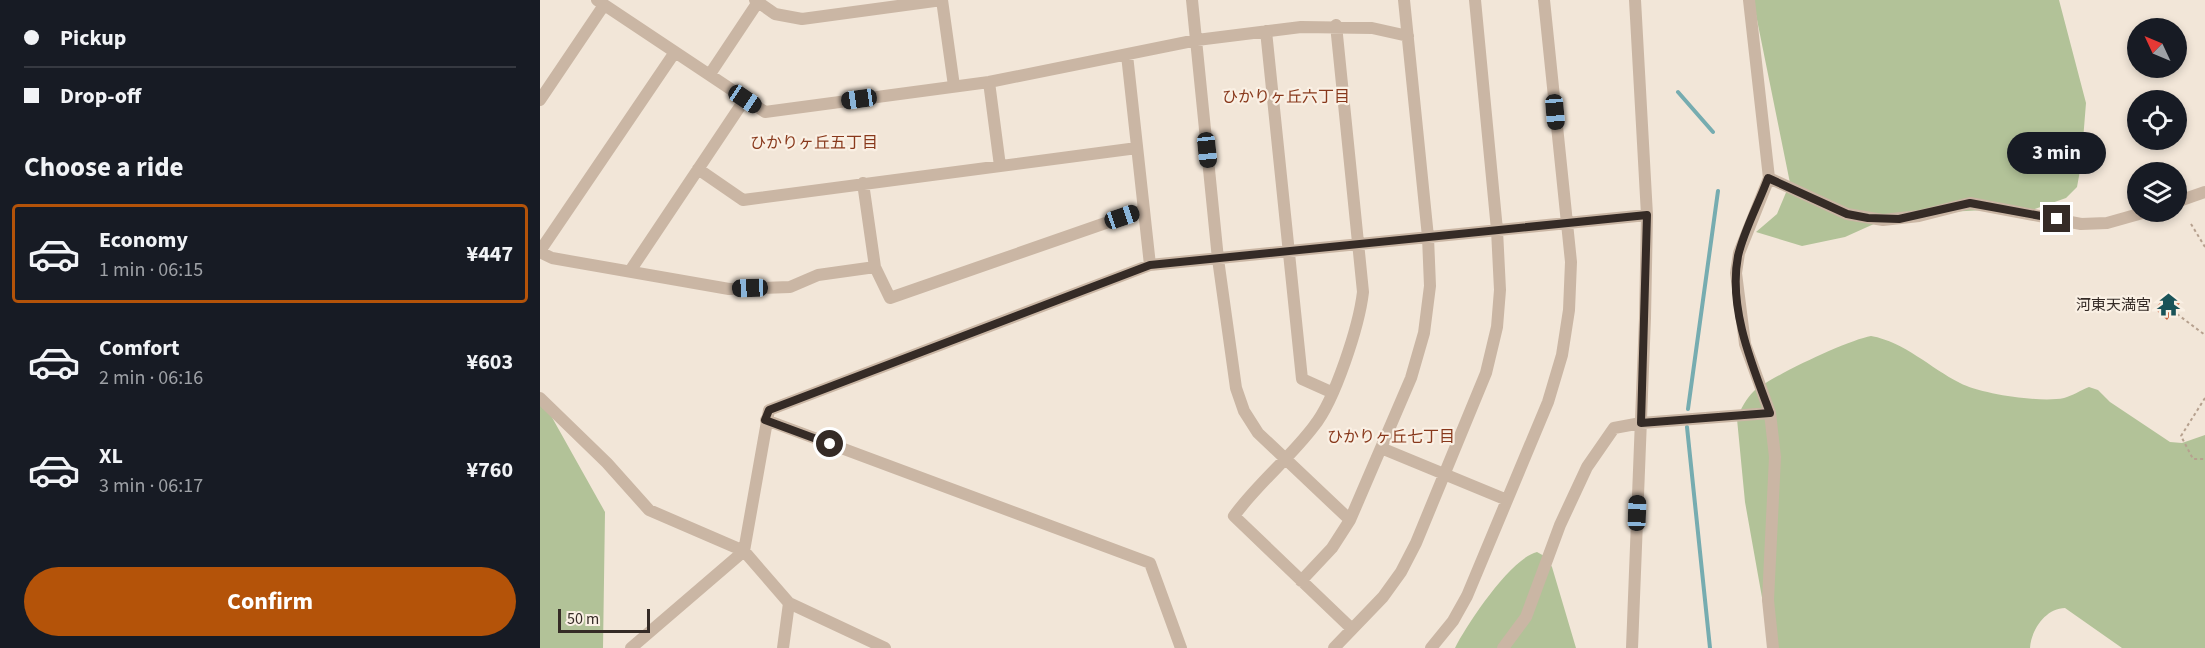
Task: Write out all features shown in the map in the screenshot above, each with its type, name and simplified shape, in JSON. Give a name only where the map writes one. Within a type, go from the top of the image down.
[{"type":"street","points":[[844,0],[846,13]]},
{"type":"street","points":[[710,74],[756,1],[775,14],[802,19],[942,0],[954,86]]},
{"type":"street","points":[[1192,0],[1218,259],[1236,388],[1244,411],[1258,433],[1350,520]]},
{"type":"street","points":[[1301,581],[1332,548],[1350,520],[1411,378],[1424,333],[1430,286],[1428,237],[1404,0]]},
{"type":"street","points":[[1334,648],[1383,597],[1401,572],[1445,474],[1486,373],[1497,327],[1500,290],[1497,230],[1475,0]]},
{"type":"street","points":[[1431,648],[1453,621],[1467,596],[1548,402],[1562,355],[1569,310],[1571,262],[1545,0]]},
{"type":"street","points":[[1632,648],[1647,215],[1635,0]]},
{"type":"street","points":[[1746,1],[1760,88],[1768,178],[1739,253],[1736,273],[1745,344],[1770,413],[1775,457],[1768,600],[1773,648]]},
{"type":"street","points":[[540,100],[601,2],[765,112],[988,82],[1197,40],[1266,31],[1336,25],[1372,27],[1408,36]]},
{"type":"street","points":[[1336,25],[1363,292],[1360,318],[1316,425],[1251,492],[1234,516],[1352,629]]},
{"type":"street","points":[[1266,31],[1302,379],[1331,392]]},
{"type":"street","points":[[675,52],[540,251],[552,258],[729,289],[790,287],[818,275],[874,267]]},
{"type":"street","points":[[1127,55],[1150,265]]},
{"type":"street","points":[[988,82],[1000,166]]},
{"type":"street","points":[[630,271],[745,99]]},
{"type":"street","points":[[698,169],[743,200],[1137,148]]},
{"type":"street","points":[[1768,178],[1847,214],[1883,220],[1919,216],[1970,203],[2080,224],[2107,223],[2127,217]]},
{"type":"street","points":[[863,183],[874,267],[890,298],[1143,210]]},
{"type":"street","points":[[2187,198],[2205,192]]},
{"type":"street","points":[[632,648],[744,551],[765,420],[769,410],[1150,265],[1647,215]]},
{"type":"street","points":[[540,398],[607,463],[649,510],[744,551],[789,603],[885,648]]},
{"type":"street","points":[[1503,648],[1526,617],[1560,525],[1601,444],[1614,428],[1641,423],[1770,413]]},
{"type":"street","points":[[765,420],[1150,563],[1181,648]]},
{"type":"street","points":[[1381,448],[1507,500]]},
{"type":"street","points":[[783,648],[789,603]]},
{"type":"path","points":[[2192,224],[2205,247]]},
{"type":"path","points":[[2177,314],[2205,335]]},
{"type":"path","points":[[2205,398],[2181,436],[2191,456],[2205,459]]},
{"type":"green space","points":[[1753,0],[2059,0],[2086,103],[2077,187],[2066,198],[2018,215],[1984,210],[1913,214],[1885,219],[1845,237],[1802,246],[1756,232],[1777,214],[1790,183]]},
{"type":"green space","points":[[1871,336],[1895,344],[1960,383],[1982,391],[2027,398],[2054,399],[2067,397],[2089,387],[2098,390],[2110,402],[2170,442],[2182,443],[2205,435],[2205,648],[2122,648],[2065,608],[2052,612],[2041,621],[2033,634],[2030,648],[1771,648],[1745,502],[1737,419],[1749,397],[1763,384],[1829,351]]},
{"type":"green space","points":[[540,396],[605,512],[603,648],[540,648]]},
{"type":"green space","points":[[1537,552],[1546,557],[1552,567],[1576,648],[1455,648],[1491,593],[1515,566]]},
{"type":"building","name":"河東天満宮","points":[[2168,293],[2180,303],[2167,320],[2155,309]]},
{"type":"waterway","points":[[1678,92],[1713,132]]},
{"type":"waterway","points":[[1688,409],[1718,191]]},
{"type":"waterway","points":[[1687,427],[1710,648]]},
{"type":"place","name":"河東天満宮","points":[[2169,305]]},
{"type":"district","name":"ひかりヶ丘六丁目","points":[[1286,96]]},
{"type":"district","name":"ひかりヶ丘五丁目","points":[[814,142]]},
{"type":"district","name":"ひかりヶ丘七丁目","points":[[1391,436]]},
{"type":"route","points":[[830,444],[765,420],[769,410],[804,399],[1150,265],[1647,215],[1641,423],[1770,413],[1745,344],[1736,273],[1739,253],[1768,178],[1847,214],[1868,218],[1899,219],[1970,203],[1987,204],[2057,219]]}]
